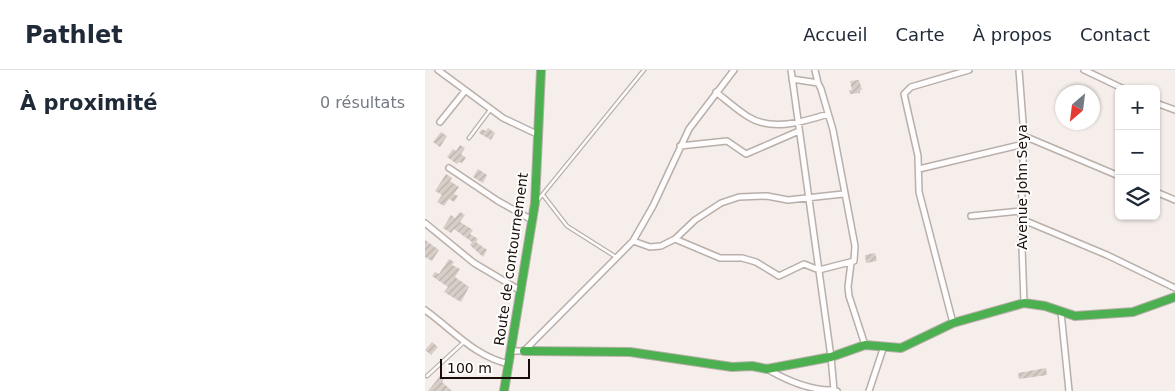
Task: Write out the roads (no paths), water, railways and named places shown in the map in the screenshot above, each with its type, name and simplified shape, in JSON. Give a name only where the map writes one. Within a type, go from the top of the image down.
[{"type":"street","points":[[438,70],[503,118],[539,135]]},
{"type":"street","name":"Route de contournement","points":[[504,391],[535,203],[541,70]]},
{"type":"street","points":[[524,351],[633,241],[653,206],[679,146],[689,129],[715,92],[734,70]]},
{"type":"street","points":[[511,352],[630,352],[732,367],[752,366],[767,369],[793,382],[825,391],[835,391],[791,70]]},
{"type":"street","points":[[815,70],[828,114],[855,246],[856,257],[851,263],[848,287],[849,296],[865,346]]},
{"type":"street","points":[[953,323],[919,192],[919,169],[904,94],[911,87],[969,70]]},
{"type":"street","name":"Avenue John Seya","points":[[1019,70],[1024,136],[1021,211],[1024,303]]},
{"type":"street","points":[[1084,70],[1116,85]]},
{"type":"street","points":[[792,78],[818,83]]},
{"type":"street","points":[[440,122],[465,91]]},
{"type":"street","points":[[715,92],[747,116],[769,123],[798,124],[828,114]]},
{"type":"street","points":[[1160,104],[1175,110]]},
{"type":"street","points":[[679,146],[727,141],[747,154],[799,131]]},
{"type":"street","points":[[1024,136],[1117,175]]},
{"type":"street","points":[[919,169],[1024,144]]},
{"type":"street","points":[[449,168],[498,202],[532,220]]},
{"type":"street","points":[[633,241],[650,247],[661,246],[675,239],[702,216],[721,204],[739,197],[767,196],[788,200],[843,194]]},
{"type":"street","points":[[1160,194],[1175,200]]},
{"type":"street","points":[[971,216],[1021,211]]},
{"type":"street","points":[[1021,220],[1107,255],[1175,288]]},
{"type":"street","points":[[425,223],[474,263],[521,291]]},
{"type":"street","points":[[675,239],[721,258],[741,258],[756,262],[779,276],[804,264],[819,270],[851,263]]},
{"type":"street","points":[[767,369],[831,357],[865,346],[905,346],[953,323],[1024,303],[1045,306],[1075,316],[1133,312],[1175,297]]},
{"type":"street","points":[[425,310],[465,341],[495,361],[509,364]]},
{"type":"street","points":[[1061,312],[1069,391]]},
{"type":"street","points":[[869,391],[884,346]]},
{"type":"lane","points":[[535,203],[644,70]]},
{"type":"lane","points":[[469,138],[491,109]]},
{"type":"lane","points":[[543,194],[567,226],[617,258]]},
{"type":"lane","points":[[427,376],[465,341]]}]
